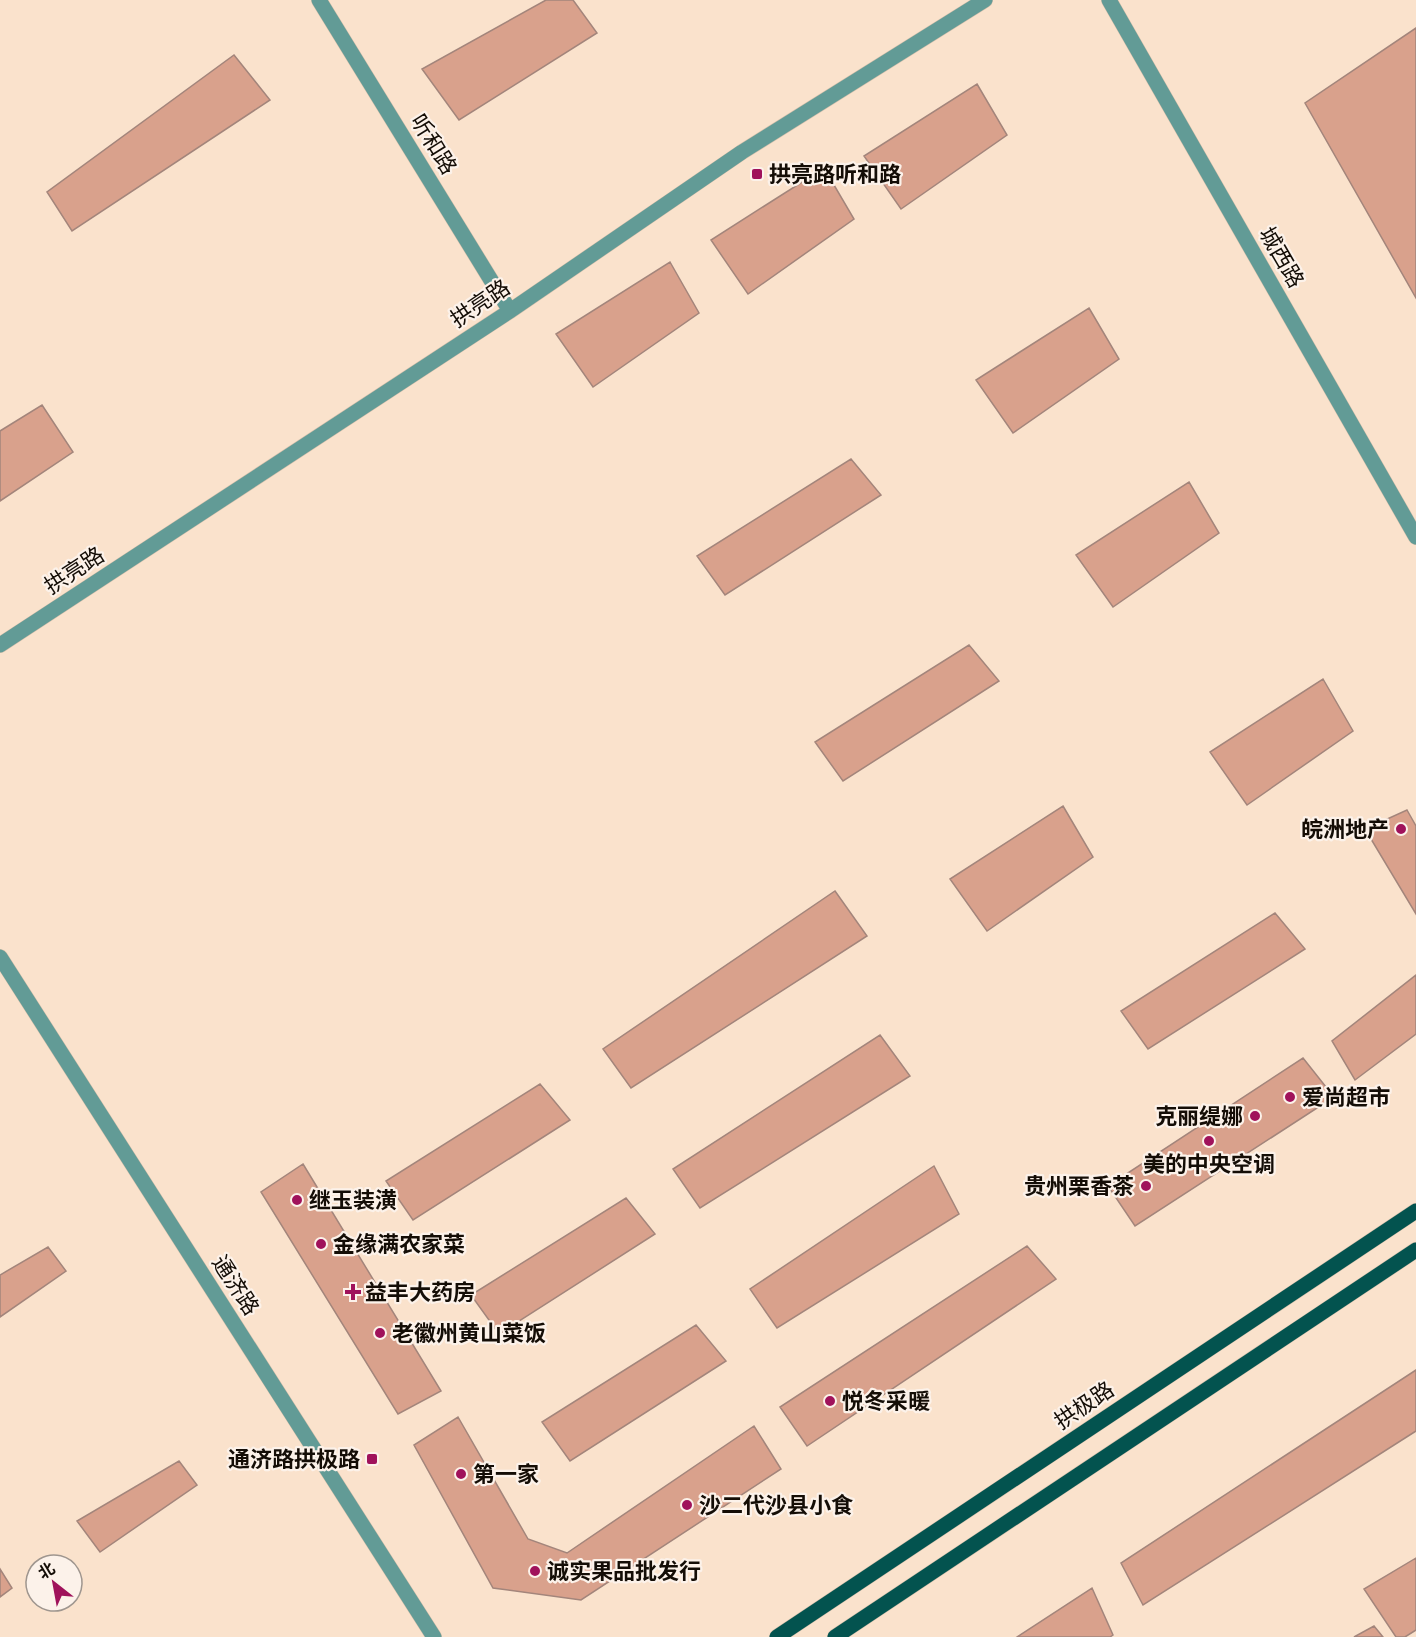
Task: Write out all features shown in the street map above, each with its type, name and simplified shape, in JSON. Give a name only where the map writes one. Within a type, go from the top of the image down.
[{"type":"main road","name":"拱极路","points":[[777,1637],[1416,1211]]},
{"type":"main road","points":[[835,1637],[1416,1250]]},
{"type":"street","name":"听和路","points":[[319,0],[510,311]]},
{"type":"street","name":"拱亮路","points":[[0,645],[510,311],[742,152],[985,0]]},
{"type":"street","name":"城西路","points":[[1109,0],[1416,537]]},
{"type":"street","name":"通济路","points":[[0,957],[434,1637]]},
{"type":"building","points":[[546,0],[573,0],[597,33],[459,120],[422,69]]},
{"type":"building","points":[[1416,28],[1416,298],[1305,103]]},
{"type":"building","points":[[234,55],[270,100],[72,231],[47,192]]},
{"type":"building","points":[[977,84],[1007,135],[901,209],[864,156]]},
{"type":"building","points":[[824,168],[854,219],[748,294],[711,240]]},
{"type":"building","points":[[670,262],[699,313],[593,387],[556,334]]},
{"type":"building","points":[[1089,308],[1119,359],[1013,433],[976,380]]},
{"type":"building","points":[[42,405],[73,452],[0,501],[0,431]]},
{"type":"building","points":[[851,459],[881,495],[725,595],[697,556]]},
{"type":"building","points":[[1189,482],[1219,533],[1113,607],[1076,555]]},
{"type":"building","points":[[969,645],[999,681],[843,781],[815,742]]},
{"type":"building","points":[[1323,679],[1353,731],[1247,805],[1210,752]]},
{"type":"building","points":[[1063,806],[1093,857],[987,931],[950,879]]},
{"type":"building","points":[[1407,810],[1416,826],[1416,914],[1365,829]]},
{"type":"building","points":[[835,891],[867,936],[631,1088],[603,1049]]},
{"type":"building","points":[[1275,913],[1305,949],[1148,1049],[1121,1011]]},
{"type":"building","points":[[1416,975],[1416,1034],[1355,1080],[1332,1041]]},
{"type":"building","points":[[880,1035],[910,1076],[700,1208],[673,1169]]},
{"type":"building","points":[[1303,1058],[1334,1097],[1135,1226],[1108,1186]]},
{"type":"building","points":[[540,1084],[570,1120],[413,1220],[386,1181]]},
{"type":"building","points":[[303,1164],[441,1391],[398,1414],[261,1192]]},
{"type":"building","points":[[934,1166],[959,1214],[777,1328],[750,1289]]},
{"type":"building","points":[[626,1198],[655,1234],[499,1334],[471,1295]]},
{"type":"building","points":[[1027,1246],[1056,1279],[807,1446],[780,1407]]},
{"type":"building","points":[[48,1247],[66,1271],[0,1317],[0,1275]]},
{"type":"building","points":[[696,1325],[726,1361],[570,1461],[542,1422]]},
{"type":"building","points":[[1416,1370],[1416,1431],[1143,1605],[1121,1563]]},
{"type":"building","points":[[458,1417],[528,1539],[567,1553],[754,1426],[781,1469],[581,1600],[493,1588],[414,1445]]},
{"type":"building","points":[[179,1461],[197,1485],[100,1552],[77,1521]]},
{"type":"building","points":[[1416,1558],[1416,1630],[1405,1637],[1396,1637],[1364,1589]]},
{"type":"building","points":[[0,1569],[12,1588],[0,1597]]},
{"type":"building","points":[[1092,1588],[1113,1635],[1110,1637],[1017,1637]]},
{"type":"building","points":[[1374,1626],[1383,1637],[1354,1637]]},
{"type":"place","name":"拱亮路听和路","points":[[757,174]]},
{"type":"place","name":"皖洲地产","points":[[1401,829]]},
{"type":"place","name":"爱尚超市","points":[[1290,1097]]},
{"type":"place","name":"克丽缇娜","points":[[1255,1116]]},
{"type":"place","name":"美的中央空调","points":[[1209,1141]]},
{"type":"place","name":"贵州栗香茶","points":[[1146,1186]]},
{"type":"place","name":"继玉装潢","points":[[297,1200]]},
{"type":"place","name":"金缘满农家菜","points":[[321,1244]]},
{"type":"place","name":"益丰大药房","points":[[353,1292]]},
{"type":"place","name":"老徽州黄山菜饭","points":[[380,1333]]},
{"type":"place","name":"悦冬采暖","points":[[830,1401]]},
{"type":"place","name":"通济路拱极路","points":[[372,1459]]},
{"type":"place","name":"第一家","points":[[461,1474]]},
{"type":"place","name":"沙二代沙县小食","points":[[687,1505]]},
{"type":"place","name":"诚实果品批发行","points":[[535,1571]]}]
